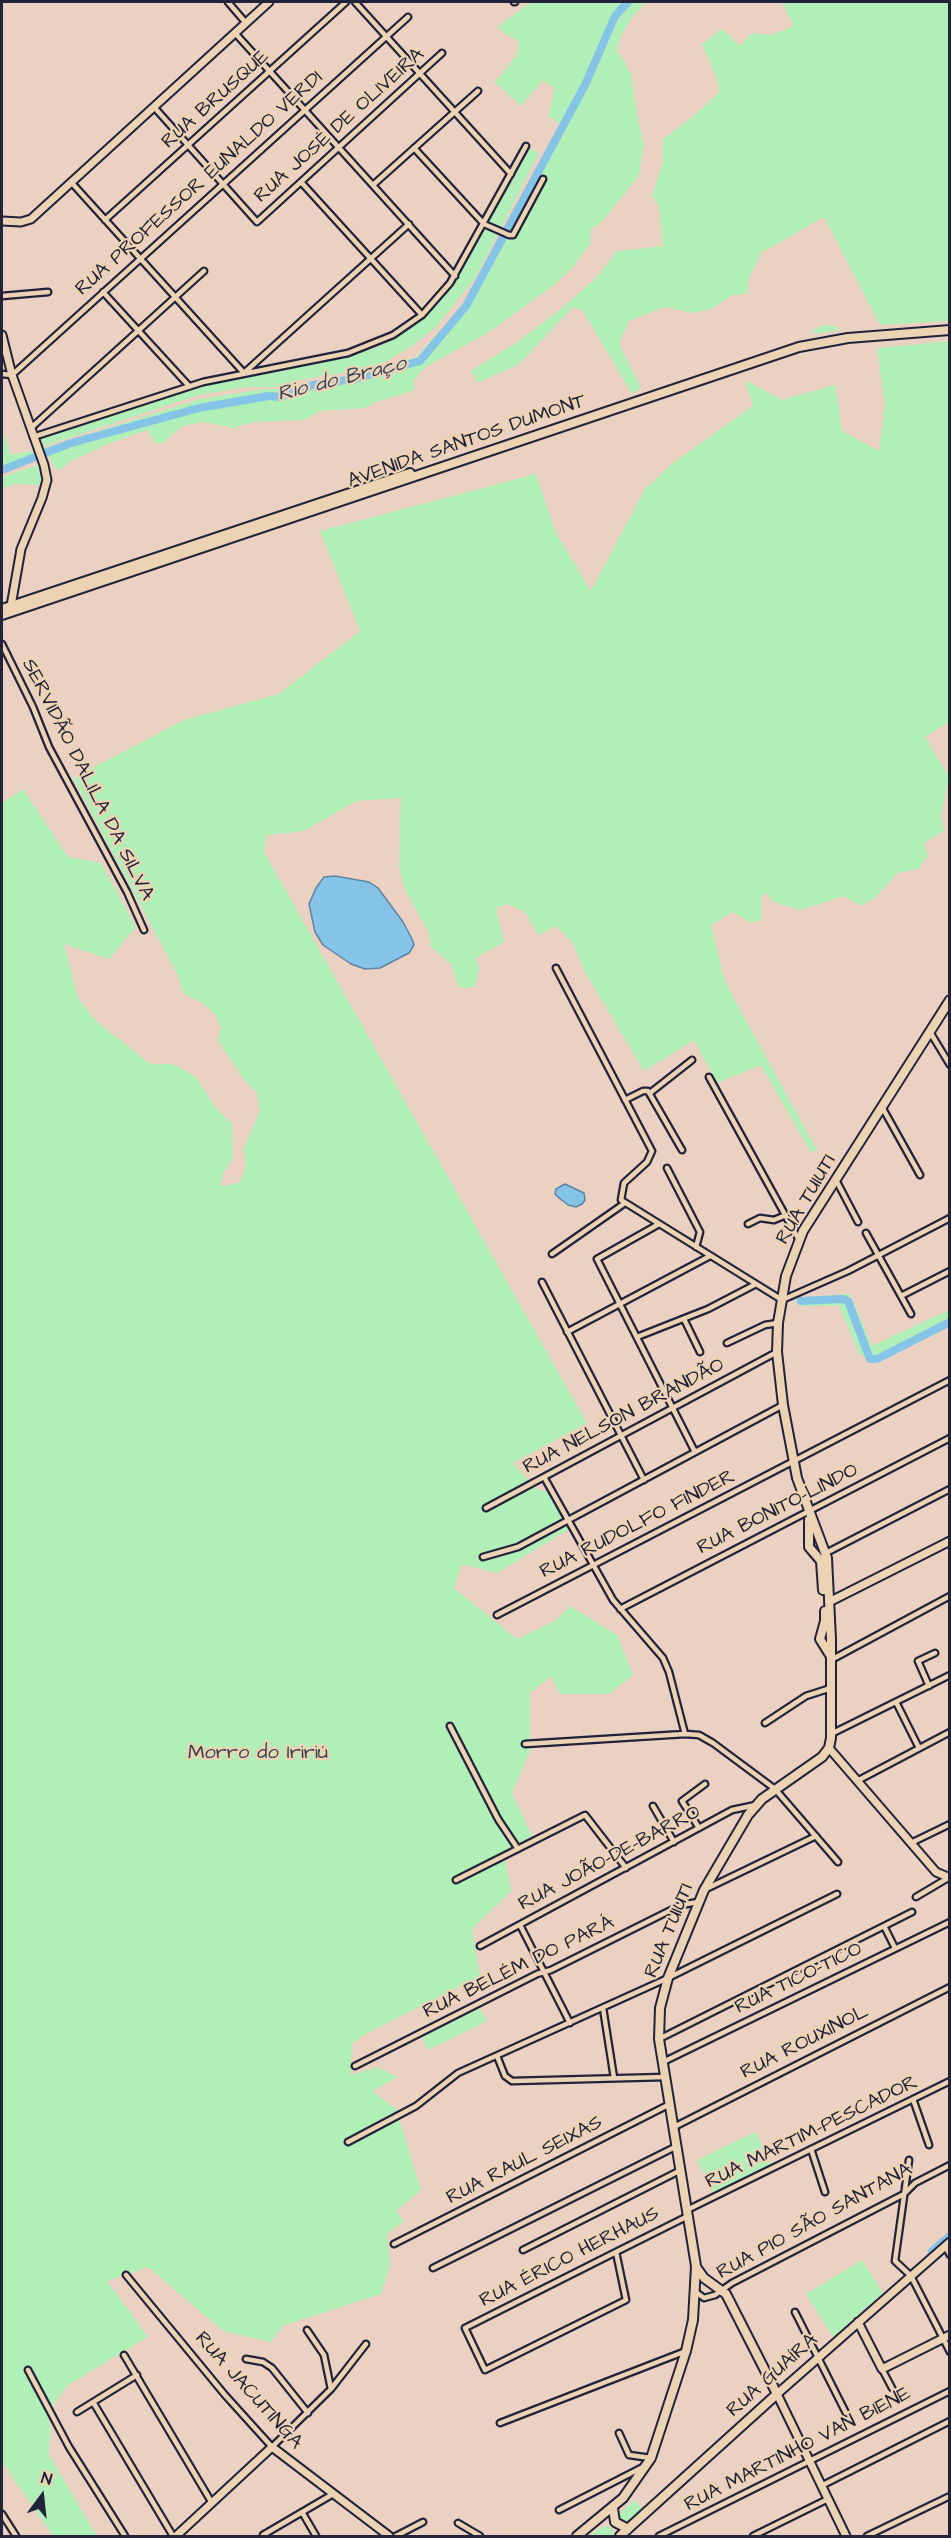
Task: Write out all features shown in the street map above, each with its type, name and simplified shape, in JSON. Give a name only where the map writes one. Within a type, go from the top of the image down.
[{"type":"main road","name":"AVENIDA SANTOS DUMONT","points":[[2,612],[11,606],[704,376],[792,344],[849,333],[950,324]]},
{"type":"main road","name":"AVENIDA SANTOS DUMONT","points":[[2,612],[799,347],[848,338],[950,330]]},
{"type":"main road","name":"RUA TUIUTI","points":[[577,2536],[613,2508],[632,2488],[650,2461],[686,2351],[693,2320],[696,2266],[659,2039],[660,2008],[668,1978],[704,1890],[756,1805],[775,1789],[817,1761],[828,1748],[831,1734],[831,1639],[826,1553],[799,1487],[783,1406],[777,1352],[778,1323],[789,1267],[799,1240],[950,1000]]},
{"type":"main road","name":"RUA TUIUTI","points":[[808,1510],[809,1544],[822,1565],[825,1617],[821,1641]]},
{"type":"main road","points":[[809,1544],[814,1540],[821,1540]]},
{"type":"main road","points":[[821,1641],[826,1642],[831,1639]]},
{"type":"main road","points":[[821,1641],[831,1658]]},
{"type":"main road","points":[[696,2266],[701,2275],[723,2290],[777,2394]]},
{"type":"main road","points":[[696,2292],[702,2285],[712,2284]]},
{"type":"main road","name":"RUA GUAÍRA","points":[[619,2536],[629,2533],[777,2394]]},
{"type":"main road","points":[[613,2508],[612,2516],[615,2522],[629,2533]]},
{"type":"main road","points":[[599,2520],[611,2523],[619,2536]]},
{"type":"street","points":[[228,2],[246,23]]},
{"type":"street","points":[[2,221],[21,222],[31,219],[269,2]]},
{"type":"street","name":"RUA BRUSQUE","points":[[105,220],[346,2]]},
{"type":"street","points":[[355,2],[511,174]]},
{"type":"street","name":"RUA PROFESSOR EUNALDO VERDI","points":[[12,375],[408,16]]},
{"type":"street","points":[[235,33],[455,276]]},
{"type":"street","name":"RUA JOSÉ DE OLIVEIRA","points":[[223,183],[257,222],[442,53]]},
{"type":"street","points":[[373,185],[478,91]]},
{"type":"street","points":[[154,107],[223,183]]},
{"type":"street","points":[[33,436],[189,386],[359,350],[393,335],[422,315],[446,290],[526,146]]},
{"type":"street","points":[[414,148],[484,224],[509,235],[513,235],[543,179]]},
{"type":"street","points":[[71,182],[244,373]]},
{"type":"street","points":[[301,182],[422,315]]},
{"type":"street","points":[[244,373],[408,224]]},
{"type":"street","points":[[31,428],[204,270]]},
{"type":"street","points":[[2,296],[48,292]]},
{"type":"street","points":[[103,292],[189,386]]},
{"type":"street","points":[[2,335],[12,375],[44,465],[46,480],[45,489],[21,549],[11,606]]},
{"type":"street","points":[[2,374],[12,375]]},
{"type":"street","name":"SERVIDÃO DALILA DA SILVA","points":[[2,644],[33,707],[49,747],[127,892],[144,930]]},
{"type":"street","points":[[556,968],[651,1150],[647,1162],[624,1183],[621,1200],[625,1203],[782,1300],[950,1218]]},
{"type":"street","points":[[930,1032],[950,1065]]},
{"type":"street","points":[[650,1093],[692,1060]]},
{"type":"street","points":[[709,1077],[799,1240]]},
{"type":"street","points":[[625,1100],[643,1091],[650,1093],[682,1150]]},
{"type":"street","points":[[882,1107],[920,1175]]},
{"type":"street","points":[[668,1168],[700,1232],[696,1247]]},
{"type":"street","points":[[836,1180],[858,1222]]},
{"type":"street","points":[[552,1254],[625,1203]]},
{"type":"street","points":[[748,1224],[760,1218],[774,1220],[786,1215]]},
{"type":"street","points":[[659,1224],[597,1259],[695,1452]]},
{"type":"street","points":[[866,1233],[911,1314]]},
{"type":"street","points":[[567,1332],[710,1256]]},
{"type":"street","points":[[901,1296],[950,1271]]},
{"type":"street","points":[[542,1282],[644,1480]]},
{"type":"street","points":[[637,1337],[684,1319],[756,1284]]},
{"type":"street","points":[[684,1319],[700,1352]]},
{"type":"street","points":[[727,1343],[765,1325],[778,1323]]},
{"type":"street","name":"RUA NELSON BRANDÃO","points":[[486,1508],[777,1352]]},
{"type":"street","name":"RUA RUDOLFO FINDER","points":[[497,1615],[950,1380]]},
{"type":"street","points":[[483,1557],[513,1550],[783,1406]]},
{"type":"street","name":"RUA BONITO-LINDO","points":[[620,1609],[950,1438]]},
{"type":"street","points":[[544,1477],[620,1609],[663,1658],[685,1734]]},
{"type":"street","points":[[826,1553],[950,1489]]},
{"type":"street","points":[[829,1602],[950,1541]]},
{"type":"street","points":[[831,1658],[950,1596]]},
{"type":"street","points":[[929,1686],[918,1661],[935,1653]]},
{"type":"street","points":[[831,1734],[950,1675]]},
{"type":"street","points":[[765,1723],[806,1696],[831,1688]]},
{"type":"street","points":[[896,1702],[919,1748]]},
{"type":"street","points":[[450,1726],[498,1820],[518,1849]]},
{"type":"street","points":[[857,1781],[950,1732]]},
{"type":"street","points":[[525,1744],[699,1735],[775,1789],[838,1862]]},
{"type":"street","points":[[828,1748],[939,1875],[949,1878]]},
{"type":"street","points":[[699,1828],[682,1801],[705,1784]]},
{"type":"street","name":"RUA JOÃO-DE-BARRO","points":[[480,1946],[737,1808],[756,1805]]},
{"type":"street","points":[[653,1806],[674,1842]]},
{"type":"street","points":[[456,1880],[585,1815],[626,1868]]},
{"type":"street","points":[[911,1843],[950,1824]]},
{"type":"street","points":[[704,1890],[816,1836]]},
{"type":"street","points":[[916,1897],[949,1878]]},
{"type":"street","points":[[348,2142],[416,2106],[453,2076],[668,1978],[837,1894]]},
{"type":"street","name":"RUA BELÉM DO PARÁ","points":[[356,2066],[537,1974],[544,1973],[681,1905],[698,1902]]},
{"type":"street","points":[[659,2039],[912,1912]]},
{"type":"street","name":"RUA TICO-TICO","points":[[663,2062],[950,1922]]},
{"type":"street","points":[[520,1925],[570,2023]]},
{"type":"street","points":[[884,1926],[896,1948]]},
{"type":"street","name":"RUA ROUXINOL","points":[[674,2127],[950,1987]]},
{"type":"street","points":[[603,2008],[614,2078]]},
{"type":"street","points":[[497,2056],[505,2076],[512,2081],[665,2077]]},
{"type":"street","name":"RUA MARTIM-PESCADOR","points":[[688,2213],[811,2149],[950,2081]]},
{"type":"street","points":[[913,2099],[929,2145]]},
{"type":"street","name":"RUA RAUL SEIXAS","points":[[394,2244],[670,2104]]},
{"type":"street","points":[[433,2268],[677,2146]]},
{"type":"street","points":[[811,2149],[825,2192]]},
{"type":"street","points":[[909,2160],[894,2257],[897,2265],[911,2276],[946,2337],[950,2352]]},
{"type":"street","name":"RUA PIO SÃO SANTANA","points":[[696,2292],[701,2297],[707,2298],[723,2290],[904,2194],[915,2183],[950,2165]]},
{"type":"street","points":[[523,2250],[681,2170]]},
{"type":"street","name":"RUA ÉRICO HERHAUS","points":[[616,2252],[626,2300],[485,2370],[465,2328],[688,2213]]},
{"type":"street","points":[[947,2244],[950,2254]]},
{"type":"street","name":"RUA GUAÍRA","points":[[777,2394],[947,2244]]},
{"type":"street","name":"RUA JACUTINGA","points":[[126,2275],[225,2395],[272,2447],[389,2536]]},
{"type":"street","points":[[795,2312],[846,2413]]},
{"type":"street","points":[[858,2322],[892,2388]]},
{"type":"street","points":[[307,2330],[324,2355],[331,2389]]},
{"type":"street","points":[[882,2369],[946,2337]]},
{"type":"street","points":[[93,2402],[175,2536],[308,2413],[331,2389],[366,2344]]},
{"type":"street","points":[[500,2423],[686,2351]]},
{"type":"street","points":[[124,2355],[212,2502]]},
{"type":"street","points":[[246,2359],[263,2362],[272,2368],[308,2413]]},
{"type":"street","points":[[28,2370],[69,2447],[125,2536]]},
{"type":"street","points":[[77,2412],[136,2375]]},
{"type":"street","name":"RUA MARTINHO VAN BIENE","points":[[659,2536],[950,2391]]},
{"type":"street","points":[[777,2394],[846,2536]]},
{"type":"street","points":[[821,2486],[950,2421]]},
{"type":"street","points":[[619,2433],[629,2455],[650,2461]]},
{"type":"street","points":[[559,2510],[650,2461]]},
{"type":"street","points":[[263,2536],[333,2494]]},
{"type":"street","points":[[867,2536],[950,2496]]},
{"type":"street","points":[[753,2536],[828,2499]]},
{"type":"street","points":[[302,2512],[316,2536]]},
{"type":"street","points":[[2,2514],[16,2536]]},
{"type":"street","points":[[396,2536],[423,2522]]},
{"type":"street","points":[[458,2523],[480,2536]]},
{"type":"green space","points":[[532,2],[646,2],[632,17],[620,38],[617,50],[631,74],[644,145],[639,175],[601,223],[591,229],[590,244],[573,267],[554,285],[489,332],[424,368],[414,380],[413,391],[376,402],[366,408],[320,411],[304,420],[253,422],[234,428],[203,422],[182,426],[160,445],[154,441],[147,430],[110,443],[69,462],[61,469],[56,469],[44,448],[200,399],[264,389],[285,389],[346,377],[417,357],[463,304],[561,125],[548,116],[555,89],[543,80],[521,106],[495,82],[517,55],[519,41],[503,33],[498,26]]},
{"type":"green space","points":[[782,2],[949,2],[949,321],[880,325],[824,217],[761,253],[748,280],[748,293],[731,296],[711,309],[693,313],[665,307],[629,321],[619,344],[641,388],[632,394],[583,311],[573,307],[519,364],[478,383],[471,371],[519,341],[563,307],[596,278],[617,251],[663,246],[659,206],[652,196],[663,161],[663,139],[694,116],[719,92],[716,75],[702,44],[722,29],[740,46],[752,33],[771,35],[794,26]]},
{"type":"green space","points":[[530,148],[539,153],[475,278],[436,327],[415,344],[383,363],[343,373],[299,380],[278,387],[246,387],[199,395],[44,446],[41,437],[207,383],[352,355],[382,345],[421,320],[449,291]]},
{"type":"green space","points":[[824,325],[835,326],[841,330],[811,334],[816,328]]},
{"type":"green space","name":"Morro do Iririú","points":[[949,341],[949,722],[925,737],[949,777],[941,816],[944,831],[924,843],[928,856],[918,869],[897,873],[876,897],[861,906],[844,896],[800,910],[773,902],[766,892],[761,898],[761,920],[751,923],[733,912],[711,925],[725,982],[817,1150],[811,1153],[761,1065],[717,1083],[694,1040],[644,1071],[585,972],[573,943],[556,926],[538,935],[525,912],[508,904],[496,908],[504,942],[476,958],[479,969],[475,987],[459,988],[451,964],[430,946],[429,933],[405,890],[399,867],[401,798],[356,801],[304,831],[266,835],[264,852],[587,1423],[513,1463],[536,1489],[550,1492],[568,1530],[497,1573],[462,1564],[454,1588],[517,1639],[555,1621],[570,1606],[617,1635],[633,1675],[609,1694],[560,1694],[551,1676],[530,1693],[530,1751],[512,1793],[532,1836],[503,1852],[511,1891],[472,1929],[480,1976],[364,2035],[352,2044],[351,2075],[377,2067],[398,2077],[372,2091],[396,2109],[421,2190],[396,2211],[404,2221],[387,2234],[390,2266],[381,2294],[282,2326],[271,2342],[223,2331],[148,2267],[107,2281],[148,2337],[68,2385],[47,2413],[51,2428],[49,2455],[97,2536],[53,2536],[2,2462],[2,803],[23,789],[68,857],[101,863],[136,927],[109,959],[64,944],[78,998],[96,1021],[150,1064],[173,1064],[196,1077],[215,1107],[232,1124],[233,1158],[224,1172],[220,1185],[226,1186],[240,1182],[246,1167],[244,1148],[260,1111],[257,1093],[243,1078],[218,1041],[221,1027],[215,1014],[201,1002],[184,994],[177,974],[73,778],[184,720],[279,694],[360,631],[320,531],[536,474],[555,531],[591,591],[645,489],[673,463],[753,406],[745,380],[782,400],[835,385],[842,431],[879,451],[885,406],[877,348]]},
{"type":"green space","points":[[2,428],[11,455],[32,451],[33,457],[2,468]]},
{"type":"green space","points":[[38,465],[43,475],[42,485],[15,484],[2,489],[2,477]]},
{"type":"green space","points":[[848,1294],[851,1296],[872,1346],[949,1310],[949,1324],[872,1363],[859,1353],[839,1306],[802,1306],[794,1301],[796,1298]]},
{"type":"green space","points":[[480,2008],[487,2021],[428,2050],[422,2037]]},
{"type":"green space","points":[[755,2132],[772,2166],[714,2194],[697,2160]]},
{"type":"green space","points":[[862,2260],[883,2293],[833,2337],[806,2294]]},
{"type":"green space","points":[[633,2500],[644,2509],[624,2525],[618,2521],[617,2517]]},
{"type":"green space","points":[[603,2526],[612,2528],[614,2536],[588,2536]]},
{"type":"water","points":[[335,876],[369,882],[378,888],[403,922],[412,939],[414,945],[409,953],[380,968],[365,969],[351,964],[323,945],[315,932],[309,904],[324,877]]},
{"type":"water","points":[[565,1184],[584,1193],[585,1200],[582,1204],[576,1207],[568,1205],[555,1194],[556,1189]]},
{"type":"waterway","name":"Rio do Braço","points":[[2,470],[71,443],[199,408],[269,396],[279,397],[313,385],[358,378],[420,361],[466,306],[585,85],[615,16],[628,2]]},
{"type":"waterway","points":[[801,1301],[843,1299],[848,1301],[870,1359],[877,1359],[950,1322]]},
{"type":"waterway","points":[[932,2251],[950,2236]]}]
